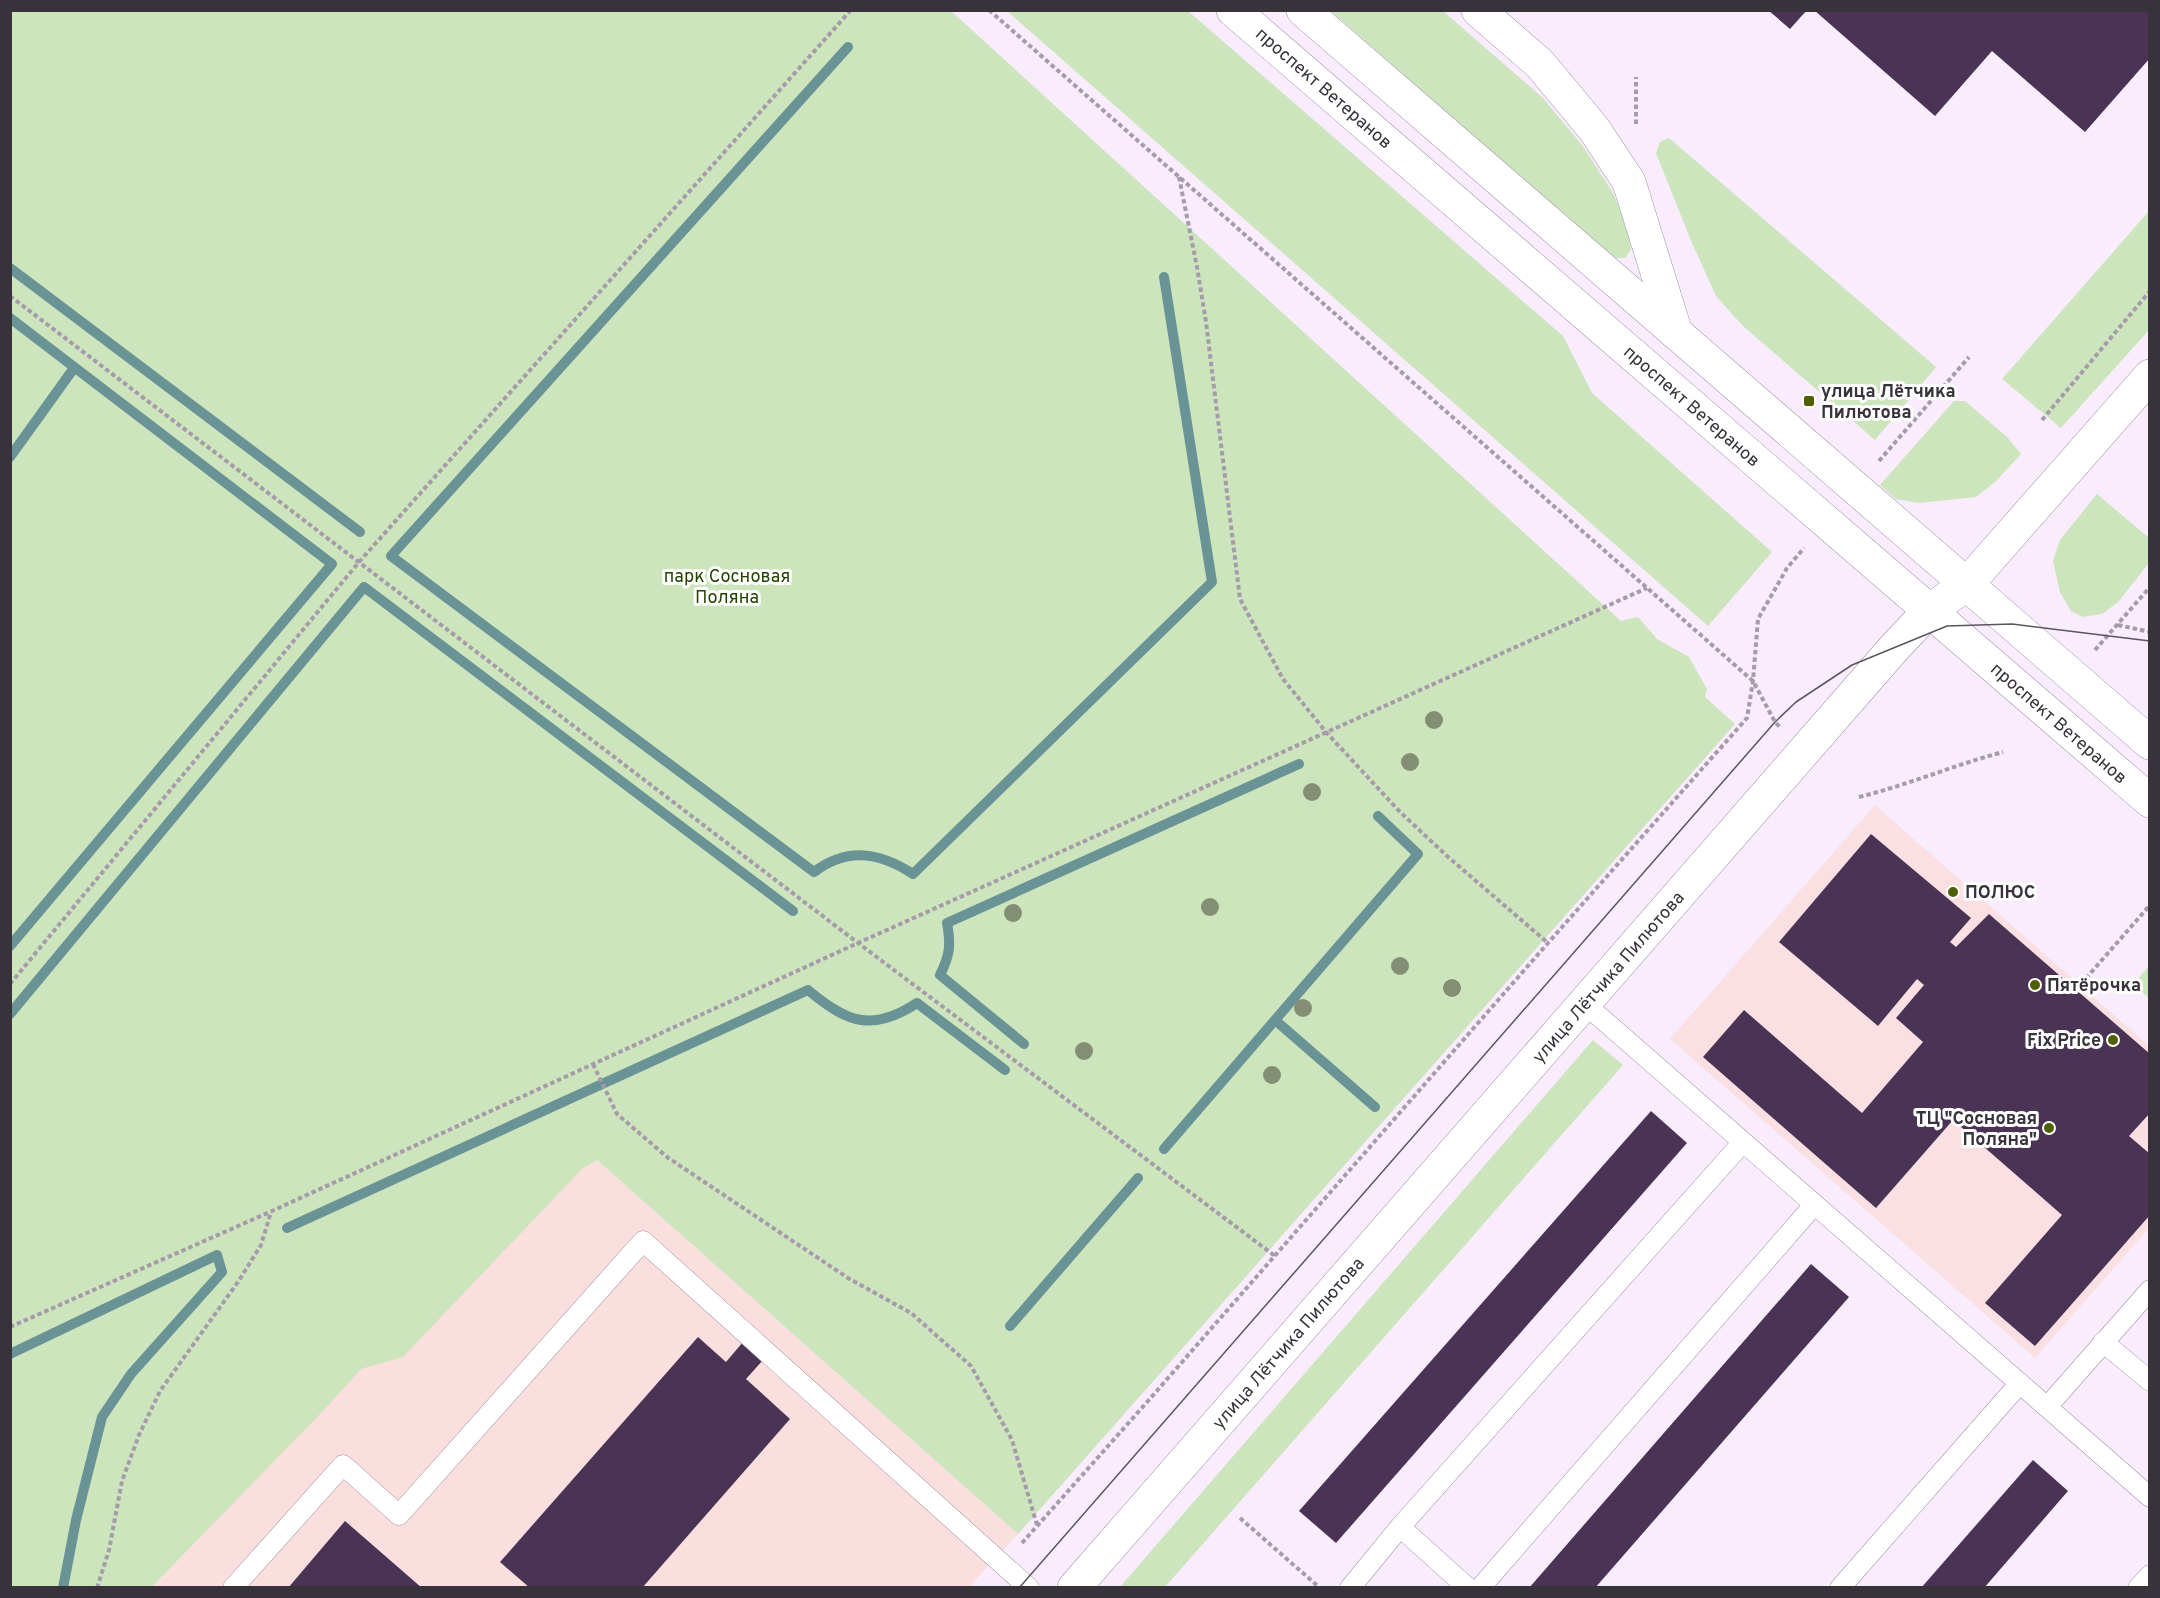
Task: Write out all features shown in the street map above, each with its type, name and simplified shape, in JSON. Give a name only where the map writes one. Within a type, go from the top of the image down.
[{"type":"main road","name":"проспект Ветеранов","points":[[1233,10],[2150,801]]},
{"type":"main road","points":[[1303,10],[2150,743]]},
{"type":"main road","points":[[1478,10],[1540,64],[1594,129],[1629,182],[1676,333]]},
{"type":"main road","name":"улица Лётчика Пилютова","points":[[1074,1587],[1895,647],[1929,611],[1967,585],[2150,376]]},
{"type":"lane","points":[[1585,1004],[2150,1497]]},
{"type":"lane","points":[[1350,1587],[1400,1527],[1743,1142]]},
{"type":"lane","points":[[1480,1587],[1815,1205]]},
{"type":"lane","points":[[233,1587],[343,1465],[399,1515],[643,1241],[1029,1587]]},
{"type":"lane","points":[[2047,1407],[2150,1290]]},
{"type":"lane","points":[[2103,1342],[2150,1381]]},
{"type":"lane","points":[[1840,1587],[2020,1383]]},
{"type":"lane","points":[[1400,1527],[1468,1587]]},
{"type":"lane","points":[[2138,1587],[2150,1575]]},
{"type":"path","points":[[10,984],[359,562],[851,10]]},
{"type":"path","points":[[988,10],[1753,681],[1775,722]]},
{"type":"path","points":[[1636,77],[1636,128]]},
{"type":"path","points":[[1178,177],[1206,322],[1240,599],[1282,679],[1326,732],[1400,812],[1548,943]]},
{"type":"path","points":[[2042,420],[2150,291]]},
{"type":"path","points":[[10,296],[858,943],[1275,1256]]},
{"type":"path","points":[[1017,1548],[1747,718],[1753,681],[1758,619],[1787,568]]},
{"type":"path","points":[[2089,656],[2150,587]]},
{"type":"path","points":[[10,1327],[272,1211],[858,943],[1647,588]]},
{"type":"path","points":[[2117,624],[2150,632]]},
{"type":"path","points":[[1859,796],[1888,790],[2002,752]]},
{"type":"path","points":[[2081,984],[2150,905]]},
{"type":"path","points":[[593,1064],[617,1114],[667,1157],[848,1278],[911,1313],[971,1366],[1012,1440],[1037,1526]]},
{"type":"path","points":[[97,1587],[109,1550],[122,1481],[160,1390],[261,1245],[272,1211]]},
{"type":"path","points":[[1240,1518],[1320,1587]]},
{"type":"shaded area","points":[[1875,805],[2149,1046],[2149,1228],[2035,1358],[1670,1039]]},
{"type":"shaded area","points":[[577,1142],[1018,1534],[969,1587],[152,1588]]},
{"type":"green space","name":"парк Сосновая Поляна","points":[[10,11],[951,11],[1621,621],[1638,617],[1657,639],[1689,657],[1707,689],[1705,697],[1735,724],[1018,1534],[597,1160],[582,1169],[403,1357],[361,1369],[152,1587],[11,1587]]},
{"type":"green space","points":[[1007,11],[1188,11],[1563,336],[1592,393],[1772,552],[1708,626]]},
{"type":"green space","points":[[1331,11],[1443,11],[1543,98],[1582,145],[1612,191],[1627,225],[1631,250],[1625,258],[1613,258]]},
{"type":"green space","points":[[1669,138],[1936,367],[1875,440],[1743,326],[1716,296],[1656,153],[1660,142]]},
{"type":"green space","points":[[2149,211],[2149,330],[2061,428],[2002,379]]},
{"type":"green space","points":[[1954,401],[1965,401],[2007,437],[2021,454],[1996,481],[1976,497],[1919,503],[1896,499],[1880,485]]},
{"type":"green space","points":[[2097,494],[2149,538],[2149,563],[2118,602],[2102,614],[2083,617],[2071,611],[2060,592],[2053,561],[2060,540]]},
{"type":"green space","points":[[2149,966],[2149,998],[2133,984]]},
{"type":"green space","points":[[1593,1040],[1623,1065],[1165,1587],[1120,1587]]},
{"type":"building","points":[[1768,10],[1807,10],[1790,29]]},
{"type":"building","points":[[1814,10],[2150,10],[2150,58],[2085,132],[1992,51],[1935,116]]},
{"type":"building","name":"ТЦ \"Сосновая Поляна\"","points":[[1871,834],[1971,918],[1950,942],[1956,947],[1989,914],[2150,1054],[2150,1113],[2129,1136],[2150,1154],[2150,1215],[2035,1346],[1985,1303],[2062,1215],[1953,1120],[1876,1208],[1703,1057],[1744,1010],[1862,1113],[1923,1042],[1896,1018],[1924,985],[1917,979],[1878,1026],[1779,942]]},
{"type":"building","points":[[1651,1111],[1687,1143],[1336,1543],[1299,1511]]},
{"type":"building","points":[[1811,1264],[1849,1297],[1595,1588],[1529,1588]]},
{"type":"building","points":[[698,1337],[726,1362],[743,1342],[763,1360],[746,1379],[790,1419],[642,1588],[530,1588],[500,1562]]},
{"type":"building","points":[[2033,1460],[2068,1491],[1984,1588],[1921,1588]]},
{"type":"building","points":[[345,1521],[422,1588],[288,1588]]},
{"type":"waterway","points":[[848,47],[391,556],[814,872],[839,859],[863,855],[888,861],[913,874],[1212,582],[1164,277]]},
{"type":"waterway","points":[[10,268],[360,532]]},
{"type":"waterway","points":[[10,318],[332,564],[10,946]]},
{"type":"waterway","points":[[10,457],[74,368]]},
{"type":"waterway","points":[[10,1014],[364,587],[793,911]]},
{"type":"waterway","points":[[1024,1044],[940,975],[949,950],[947,923],[1299,764]]},
{"type":"waterway","points":[[1164,1149],[1418,854],[1378,816]]},
{"type":"waterway","points":[[287,1228],[808,990],[835,1010],[860,1020],[873,1021],[886,1018],[917,1003],[1005,1070]]},
{"type":"waterway","points":[[1275,1020],[1375,1107]]},
{"type":"waterway","points":[[1010,1326],[1138,1178]]},
{"type":"waterway","points":[[10,1354],[217,1255],[222,1272],[131,1374],[102,1417],[76,1520],[63,1588]]},
{"type":"tram line","points":[[1019,1588],[1775,722],[1796,702],[1852,665],[1947,626],[2012,624],[2150,641]]},
{"type":"place","name":"улица Лётчика Пилютова","points":[[1809,401]]},
{"type":"place","name":"ПОЛЮС","points":[[1953,892]]},
{"type":"place","name":"Пятёрочка","points":[[2035,985]]},
{"type":"place","name":"Fix Price","points":[[2113,1040]]},
{"type":"place","name":"ТЦ \"Сосновая Поляна\"","points":[[2049,1128]]}]
